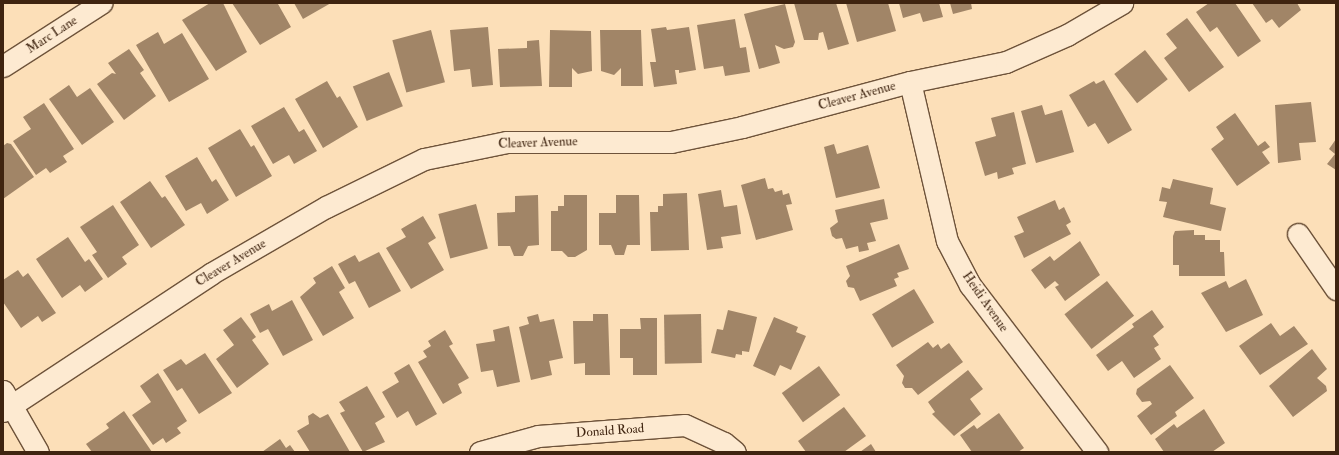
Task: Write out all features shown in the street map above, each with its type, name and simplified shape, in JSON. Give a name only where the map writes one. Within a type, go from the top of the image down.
[{"type":"street","name":"Marc Lane","points":[[3,66],[101,3]]},
{"type":"street","name":"Cleaver Avenue","points":[[6,403],[212,273],[326,208],[424,159],[506,142],[671,142],[910,82],[1006,62],[1067,35],[1122,3]]},
{"type":"street","name":"Heidi Avenue","points":[[910,82],[947,241],[970,285],[1097,452]]},
{"type":"street","points":[[1298,234],[1336,289]]},
{"type":"street","points":[[6,403],[38,452]]},
{"type":"street","name":"Donald Road","points":[[480,452],[538,436],[685,425],[724,442],[736,452]]},
{"type":"building","points":[[210,3],[223,3],[247,52],[216,71],[182,20]]},
{"type":"building","points":[[232,3],[280,3],[278,4],[291,27],[260,45]]},
{"type":"building","points":[[294,3],[331,3],[303,19]]},
{"type":"building","points":[[794,3],[836,3],[849,44],[828,50],[823,32],[819,33],[818,40],[804,40]]},
{"type":"building","points":[[846,3],[888,3],[896,31],[857,42]]},
{"type":"building","points":[[899,3],[939,3],[943,17],[923,22],[920,13],[903,18]]},
{"type":"building","points":[[950,3],[971,3],[972,9],[953,14]]},
{"type":"building","points":[[1209,3],[1235,3],[1261,41],[1238,57],[1217,27],[1210,32],[1196,12]]},
{"type":"building","points":[[1252,3],[1297,3],[1301,10],[1279,28],[1272,19],[1266,23]]},
{"type":"building","points":[[785,4],[795,42],[793,47],[784,49],[775,45],[780,63],[759,69],[744,14]]},
{"type":"building","points":[[1187,18],[1224,67],[1189,92],[1164,58],[1177,48],[1166,34]]},
{"type":"building","points":[[735,19],[740,48],[746,47],[750,72],[725,76],[723,66],[704,69],[697,25]]},
{"type":"building","points":[[488,27],[493,85],[472,87],[470,69],[454,71],[450,30]]},
{"type":"building","points":[[666,27],[667,30],[689,27],[696,70],[679,73],[679,70],[675,70],[677,84],[654,87],[650,62],[656,62],[651,29]]},
{"type":"building","points":[[431,30],[445,82],[406,93],[392,40]]},
{"type":"building","points":[[550,30],[591,31],[592,71],[578,74],[572,68],[572,87],[549,87]]},
{"type":"building","points":[[600,30],[641,30],[643,86],[621,86],[621,68],[614,75],[601,71]]},
{"type":"building","points":[[158,32],[164,44],[182,33],[209,79],[169,102],[136,45]]},
{"type":"building","points":[[539,40],[542,86],[500,87],[498,49],[527,48],[527,41]]},
{"type":"building","points":[[129,49],[144,70],[140,73],[156,96],[124,120],[97,84],[112,73],[116,74],[108,63]]},
{"type":"building","points":[[1145,50],[1168,79],[1137,103],[1114,74]]},
{"type":"building","points":[[389,72],[403,106],[367,121],[353,87]]},
{"type":"building","points":[[1104,80],[1132,130],[1108,144],[1095,123],[1088,127],[1069,95],[1094,81],[1096,84]]},
{"type":"building","points":[[327,81],[337,98],[340,96],[358,127],[323,148],[295,99]]},
{"type":"building","points":[[69,85],[77,97],[90,88],[114,122],[82,145],[49,99]]},
{"type":"building","points":[[1311,102],[1316,142],[1299,143],[1301,160],[1278,163],[1275,105]]},
{"type":"building","points":[[44,103],[74,149],[63,156],[67,162],[50,173],[46,168],[36,175],[13,141],[31,129],[23,117]]},
{"type":"building","points":[[1042,105],[1045,115],[1062,110],[1074,152],[1036,163],[1021,111]]},
{"type":"building","points":[[284,107],[299,132],[304,129],[317,151],[294,164],[289,155],[273,164],[251,126]]},
{"type":"building","points":[[1014,112],[1026,164],[1012,168],[1014,174],[998,179],[997,172],[985,176],[975,142],[996,136],[991,118]]},
{"type":"building","points":[[1235,113],[1258,146],[1265,141],[1270,147],[1262,152],[1270,163],[1237,186],[1211,149],[1224,139],[1216,127]]},
{"type":"building","points":[[240,129],[251,147],[254,145],[272,176],[236,197],[208,148]]},
{"type":"building","points":[[1336,139],[1336,170],[1327,164],[1335,154],[1329,149]]},
{"type":"building","points":[[7,143],[11,144],[34,177],[3,199],[3,146]]},
{"type":"building","points":[[834,144],[837,154],[868,145],[880,188],[836,198],[824,147]]},
{"type":"building","points":[[197,157],[212,182],[216,179],[229,200],[207,214],[201,203],[186,211],[165,176]]},
{"type":"building","points":[[765,178],[768,189],[773,188],[775,192],[782,190],[783,195],[789,193],[792,204],[786,205],[793,230],[756,240],[741,185]]},
{"type":"building","points":[[1173,179],[1213,188],[1210,204],[1226,208],[1221,231],[1163,217],[1167,202],[1159,201],[1162,187],[1170,189]]},
{"type":"building","points":[[150,181],[162,198],[165,196],[185,225],[151,248],[120,202]]},
{"type":"building","points":[[721,190],[724,207],[737,205],[741,234],[721,237],[723,248],[707,250],[698,194]]},
{"type":"building","points":[[687,193],[689,250],[651,251],[650,212],[658,212],[658,206],[663,206],[663,194]]},
{"type":"building","points":[[538,195],[539,245],[528,246],[523,256],[514,256],[510,246],[498,246],[497,213],[515,212],[515,196]]},
{"type":"building","points":[[564,195],[587,195],[587,250],[575,257],[568,257],[562,251],[551,251],[551,211],[558,211],[558,206],[564,206]]},
{"type":"building","points":[[616,195],[639,195],[640,245],[627,245],[624,255],[615,255],[611,245],[599,245],[599,213],[616,213]]},
{"type":"building","points":[[884,199],[888,219],[870,223],[876,241],[867,243],[869,250],[859,252],[858,246],[846,249],[842,238],[836,239],[832,236],[830,228],[838,222],[835,210]]},
{"type":"building","points":[[1055,200],[1059,210],[1064,207],[1071,222],[1066,225],[1071,234],[1024,258],[1014,236],[1024,232],[1017,217]]},
{"type":"building","points":[[476,204],[488,248],[450,259],[438,214]]},
{"type":"building","points":[[113,205],[139,245],[122,257],[127,264],[108,278],[92,255],[97,252],[80,227]]},
{"type":"building","points":[[423,216],[436,238],[428,243],[444,270],[411,289],[386,248],[406,237],[401,229]]},
{"type":"building","points":[[1194,230],[1194,235],[1205,235],[1205,240],[1220,240],[1220,252],[1224,252],[1225,276],[1179,276],[1179,265],[1173,265],[1173,236],[1175,231]]},
{"type":"building","points":[[68,237],[85,262],[89,259],[103,279],[85,292],[80,285],[62,298],[36,259]]},
{"type":"building","points":[[1080,241],[1100,275],[1065,301],[1055,287],[1059,285],[1055,281],[1045,289],[1031,270],[1050,256],[1054,261]]},
{"type":"building","points":[[899,244],[909,269],[897,273],[899,277],[894,279],[897,286],[860,301],[854,288],[848,287],[846,281],[850,276],[846,266]]},
{"type":"building","points":[[379,252],[401,291],[369,308],[355,281],[349,284],[338,264],[355,255],[359,262]]},
{"type":"building","points":[[332,266],[345,288],[339,292],[354,318],[323,336],[300,297],[316,283],[313,278]]},
{"type":"building","points":[[18,270],[23,277],[28,273],[56,313],[42,322],[38,316],[21,328],[3,302],[3,280]]},
{"type":"building","points":[[1246,279],[1263,315],[1226,332],[1201,293],[1226,281],[1229,288]]},
{"type":"building","points":[[1107,281],[1134,316],[1092,349],[1064,314]]},
{"type":"building","points":[[914,289],[934,322],[892,348],[872,314]]},
{"type":"building","points":[[292,300],[313,340],[283,356],[268,329],[260,333],[250,314],[269,304],[272,311]]},
{"type":"building","points":[[728,310],[757,317],[749,352],[742,351],[742,355],[736,354],[735,358],[711,353],[717,329],[723,330]]},
{"type":"building","points":[[1152,310],[1164,327],[1153,336],[1159,345],[1154,348],[1161,359],[1134,378],[1122,361],[1108,371],[1096,355],[1134,327],[1132,324]]},
{"type":"building","points":[[538,314],[540,322],[554,319],[563,358],[549,361],[552,375],[531,380],[519,327],[529,324],[527,317]]},
{"type":"building","points":[[593,314],[608,314],[610,375],[585,375],[585,363],[574,364],[573,321],[593,321]]},
{"type":"building","points":[[701,314],[702,363],[665,364],[664,315]]},
{"type":"building","points":[[241,317],[256,337],[252,340],[269,364],[237,388],[216,359],[234,345],[223,330]]},
{"type":"building","points":[[774,317],[798,327],[796,332],[806,336],[791,370],[780,365],[775,376],[753,366]]},
{"type":"building","points":[[640,318],[657,318],[657,375],[633,375],[633,358],[620,358],[620,329],[641,329]]},
{"type":"building","points":[[1271,323],[1280,336],[1294,326],[1308,344],[1260,375],[1239,346]]},
{"type":"building","points":[[509,326],[520,382],[497,387],[493,370],[481,372],[476,344],[495,341],[493,330]]},
{"type":"building","points":[[445,330],[453,344],[449,346],[469,378],[458,384],[462,393],[443,404],[418,362],[427,357],[423,351],[431,346],[428,341]]},
{"type":"building","points":[[928,342],[933,348],[938,344],[941,349],[949,343],[963,362],[918,395],[912,388],[905,388],[902,383],[904,376],[896,365]]},
{"type":"building","points":[[1312,349],[1327,369],[1317,378],[1326,386],[1327,391],[1293,417],[1269,386]]},
{"type":"building","points":[[205,353],[232,393],[199,414],[182,388],[177,391],[163,370],[181,359],[186,365]]},
{"type":"building","points":[[409,364],[437,414],[416,426],[408,411],[397,418],[382,392],[399,382],[394,373]]},
{"type":"building","points":[[1170,365],[1194,398],[1175,412],[1177,416],[1151,435],[1137,416],[1152,404],[1150,401],[1142,402],[1136,394],[1137,389]]},
{"type":"building","points":[[819,366],[840,395],[803,422],[782,393]]},
{"type":"building","points":[[968,370],[983,389],[970,399],[981,414],[954,436],[932,414],[935,412],[928,402]]},
{"type":"building","points":[[158,373],[187,421],[177,428],[181,433],[166,443],[163,438],[153,445],[132,415],[151,402],[140,386]]},
{"type":"building","points":[[367,386],[385,417],[375,423],[385,442],[363,452],[340,413],[345,411],[339,402]]},
{"type":"building","points":[[844,407],[866,436],[844,452],[806,452],[798,441]]},
{"type":"building","points":[[1204,409],[1225,443],[1212,452],[1164,452],[1155,439],[1174,424],[1177,428]]},
{"type":"building","points":[[124,411],[152,452],[92,452],[86,444],[109,428],[106,424]]},
{"type":"building","points":[[313,413],[320,418],[328,414],[350,452],[310,452],[297,431],[309,424],[308,416]]},
{"type":"building","points":[[999,413],[1024,448],[1018,452],[972,452],[960,435],[974,425],[977,429]]},
{"type":"building","points":[[280,439],[286,448],[290,445],[295,452],[262,452]]},
{"type":"building","points":[[871,444],[876,452],[860,452]]}]
